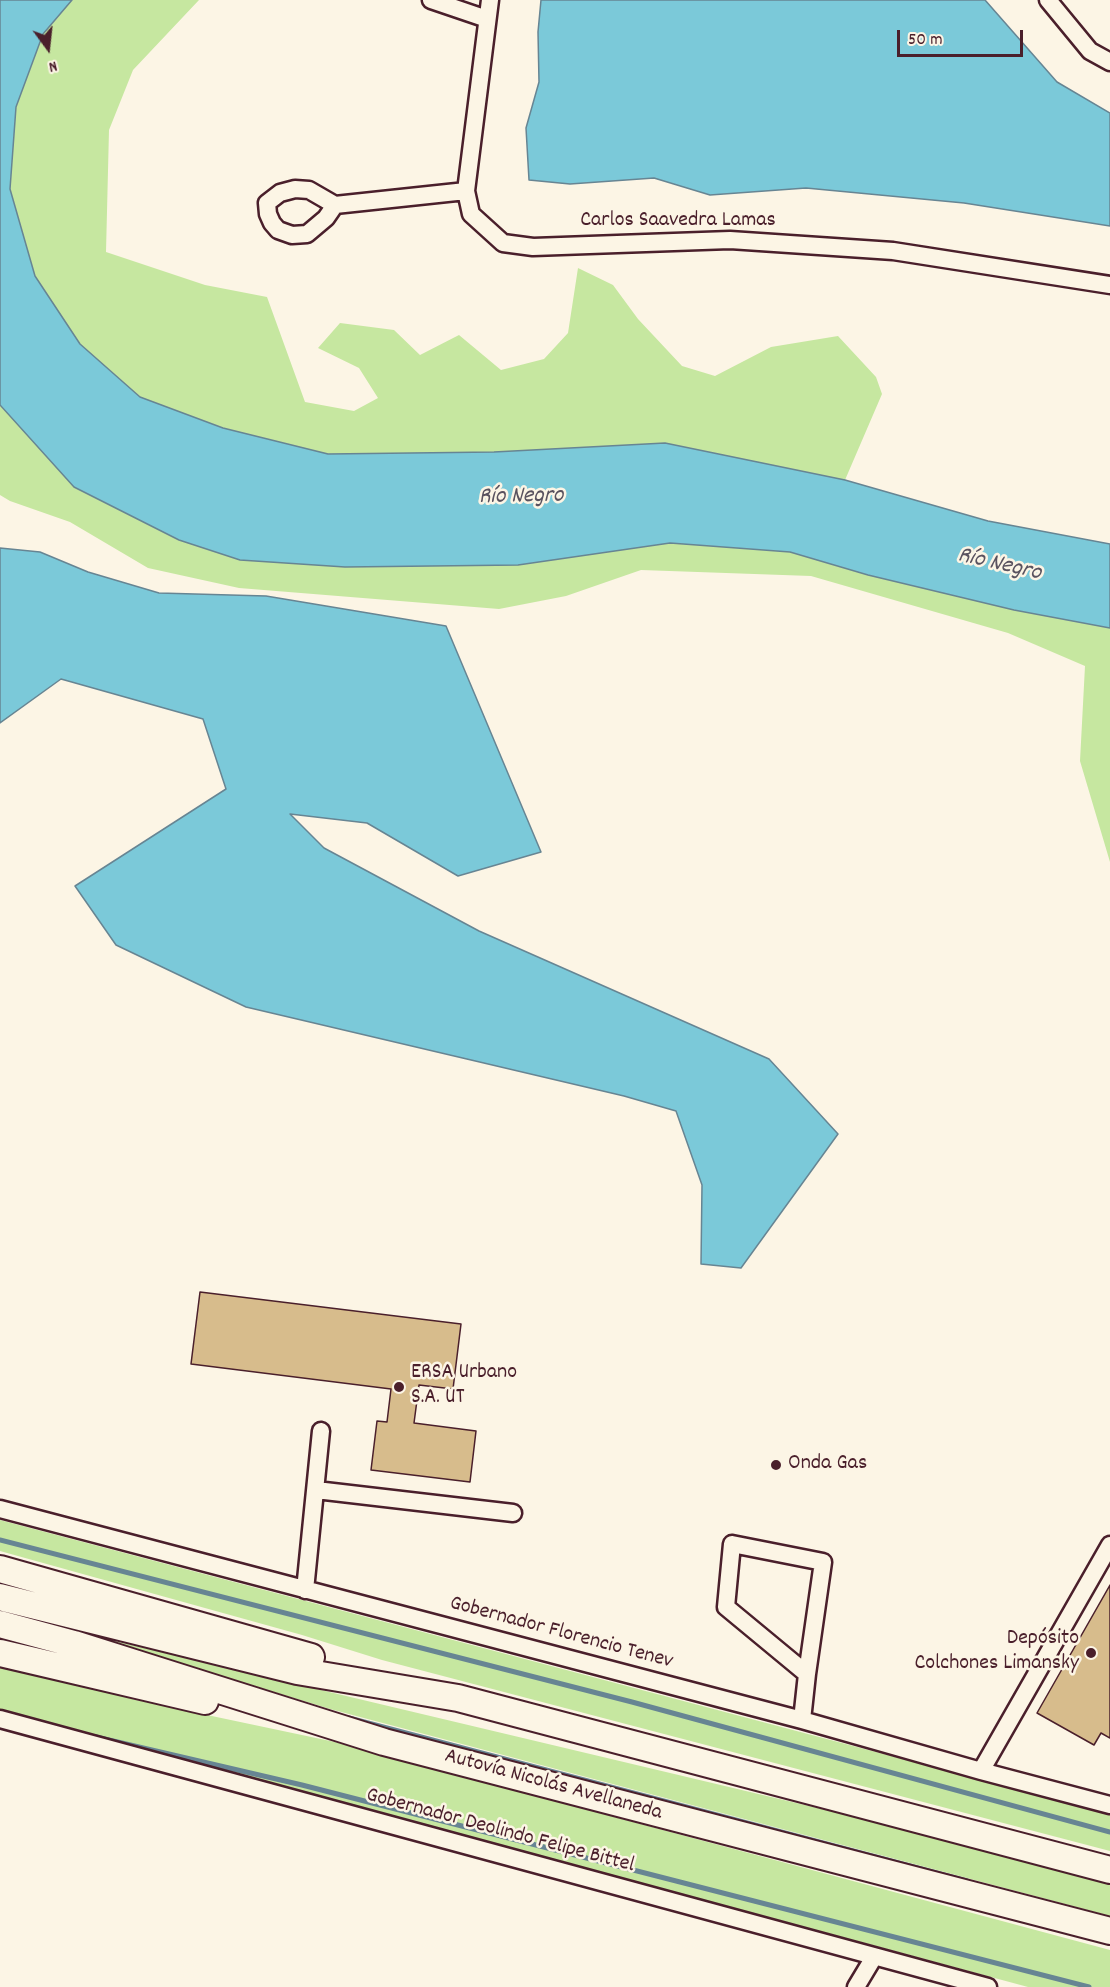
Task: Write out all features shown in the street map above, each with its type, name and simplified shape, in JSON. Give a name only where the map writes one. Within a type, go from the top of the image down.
[{"type":"highway","points":[[0,1569],[458,1698],[1110,1870]]},
{"type":"highway","points":[[0,1596],[297,1671],[458,1698]]},
{"type":"highway","name":"Autovía Nicolás Avellaneda","points":[[0,1624],[74,1644],[384,1742],[1110,1931]]},
{"type":"highway","points":[[0,1653],[384,1742]]},
{"type":"street","points":[[431,0],[487,19]]},
{"type":"street","name":"Carlos Saavedra Lamas","points":[[490,0],[466,191],[471,214],[502,243],[533,247],[730,240],[892,251],[1110,285]]},
{"type":"street","points":[[1048,0],[1090,51],[1110,62]]},
{"type":"street","points":[[335,205],[466,191]]},
{"type":"street","points":[[305,1590],[321,1431]]},
{"type":"street","points":[[315,1490],[513,1513]]},
{"type":"street","name":"Gobernador Florencio Tenev","points":[[0,1509],[802,1720],[1110,1805]]},
{"type":"street","points":[[802,1720],[823,1562],[732,1544],[726,1607],[807,1674]]},
{"type":"street","points":[[981,1771],[1110,1545]]},
{"type":"street","name":"Gobernador Deolindo Felipe Bittel","points":[[0,1719],[988,1987]]},
{"type":"street","points":[[856,1987],[874,1957]]},
{"type":"green space","points":[[72,0],[199,0],[133,70],[109,130],[106,252],[205,285],[267,297],[305,402],[354,411],[378,398],[359,368],[318,348],[340,323],[394,330],[420,355],[459,335],[501,370],[544,359],[568,333],[578,268],[613,285],[638,319],[682,366],[715,376],[771,347],[838,336],[876,377],[882,394],[845,480],[746,460],[494,452],[328,454],[223,428],[140,397],[80,344],[35,276],[10,189],[16,107],[43,34]]},
{"type":"green space","points":[[0,405],[4,410],[518,565],[670,543],[790,552],[868,575],[1014,610],[1110,628],[1110,862],[1080,761],[1085,666],[1008,633],[811,576],[641,570],[566,596],[499,609],[239,588],[148,568],[70,522],[10,501],[0,495]]},
{"type":"green space","points":[[0,1520],[1110,1814],[1110,1851],[382,1660],[302,1635],[0,1551]]},
{"type":"green space","points":[[77,1632],[851,1816],[1110,1884],[1110,1916],[330,1709]]},
{"type":"green space","points":[[0,1663],[136,1700],[335,1742],[1110,1950],[1110,1987],[1028,1987],[0,1710]]},
{"type":"water","name":"Río Negro","points":[[0,0],[72,0],[43,34],[16,107],[10,189],[35,276],[80,344],[140,397],[223,428],[328,454],[494,452],[665,443],[845,480],[988,521],[1110,544],[1110,628],[1014,610],[868,575],[790,552],[670,543],[518,565],[345,567],[240,560],[179,540],[74,487],[0,405]]},
{"type":"water","points":[[541,0],[985,0],[1057,82],[1110,113],[1110,226],[964,203],[806,188],[710,195],[654,178],[570,184],[529,180],[526,128],[539,82],[538,32]]},
{"type":"water","points":[[0,548],[40,552],[88,572],[159,593],[266,596],[446,626],[541,852],[458,876],[367,823],[290,814],[324,848],[479,931],[769,1059],[838,1134],[741,1268],[701,1264],[702,1185],[676,1111],[624,1096],[246,1007],[116,945],[75,886],[226,789],[203,719],[61,679],[0,723]]},
{"type":"building","name":"ERSA Urbano S.A. UT","points":[[200,1292],[461,1324],[453,1389],[419,1385],[414,1423],[476,1431],[470,1482],[371,1470],[377,1421],[387,1422],[391,1389],[191,1364]]},
{"type":"building","name":"Depósito Colchones Limansky","points":[[1110,1585],[1110,1738],[1101,1733],[1094,1745],[1037,1713]]},
{"type":"waterway","points":[[0,1540],[632,1702],[1110,1832]]},
{"type":"waterway","points":[[349,1718],[967,1881]]},
{"type":"waterway","points":[[96,1737],[302,1785],[1089,1987]]},
{"type":"place","name":"ERSA Urbano S.A. UT","points":[[399,1387]]},
{"type":"place","name":"Onda Gas","points":[[776,1465]]},
{"type":"place","name":"Depósito Colchones Limansky","points":[[1091,1653]]}]
